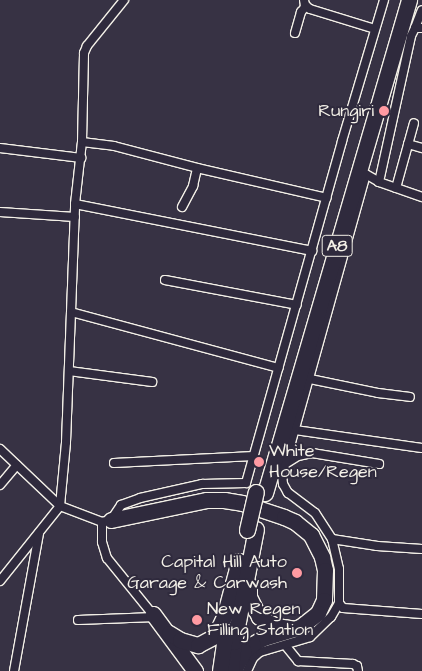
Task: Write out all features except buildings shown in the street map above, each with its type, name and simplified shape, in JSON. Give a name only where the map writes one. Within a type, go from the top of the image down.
[{"type":"highway","name":"A8","points":[[220,671],[229,611],[400,0]]},
{"type":"highway","name":"A8","points":[[261,493],[362,172],[409,0]]},
{"type":"highway","points":[[107,521],[207,500],[242,503],[284,517],[302,527],[318,546],[332,570],[324,600],[318,613],[300,627],[263,638],[253,644],[244,651],[232,671]]},
{"type":"highway","name":"A8","points":[[232,671],[243,593],[244,558]]},
{"type":"highway","points":[[244,558],[249,597],[259,617],[276,626],[300,627]]},
{"type":"highway","points":[[169,633],[180,640],[198,645],[214,636],[224,617],[244,558]]},
{"type":"highway","points":[[154,616],[169,633],[195,671]]},
{"type":"street","points":[[0,582],[60,506],[69,371],[75,217],[82,142],[84,53],[87,46],[124,0]]},
{"type":"street","points":[[186,671],[163,635],[154,616],[107,558],[102,542],[107,521],[121,505],[140,498],[202,484],[243,485],[248,480],[384,0]]},
{"type":"street","points":[[295,33],[305,3],[375,29]]},
{"type":"street","points":[[380,182],[411,36],[419,28],[422,10]]},
{"type":"street","points":[[396,188],[414,123]]},
{"type":"street","points":[[82,142],[114,146],[197,168],[327,198]]},
{"type":"street","points":[[408,144],[422,148]]},
{"type":"street","points":[[0,148],[81,158]]},
{"type":"street","points":[[182,207],[193,186],[197,168]]},
{"type":"street","points":[[246,671],[256,654],[310,638],[332,617],[338,603],[332,570],[332,539],[315,513],[288,493],[283,484],[285,464],[310,379],[362,172],[380,182],[422,196]]},
{"type":"street","points":[[76,204],[312,251]]},
{"type":"street","points":[[0,212],[75,217]]},
{"type":"street","points":[[165,280],[297,305]]},
{"type":"street","points":[[71,312],[279,368]]},
{"type":"street","points":[[69,371],[152,382]]},
{"type":"street","points":[[310,379],[378,393],[410,397]]},
{"type":"street","points":[[295,430],[422,448]]},
{"type":"street","points":[[0,449],[60,506],[107,521]]},
{"type":"street","points":[[285,464],[298,456],[312,453],[379,464]]},
{"type":"street","points":[[114,463],[254,456]]},
{"type":"street","points":[[0,485],[17,465]]},
{"type":"street","points":[[14,671],[39,533]]},
{"type":"street","points":[[332,539],[377,546],[422,549]]},
{"type":"street","points":[[338,603],[343,608],[422,614]]},
{"type":"street","points":[[78,620],[154,616]]},
{"type":"street","points":[[285,645],[298,661],[353,664],[357,666],[358,671]]},
{"type":"place","name":"Rungiri","points":[[384,111]]},
{"type":"place","name":"White House/Regen","points":[[259,462]]},
{"type":"place","name":"Capital Hill Auto Garage & Carwash","points":[[297,573]]},
{"type":"place","name":"New Regen Filling Station","points":[[197,620]]}]
